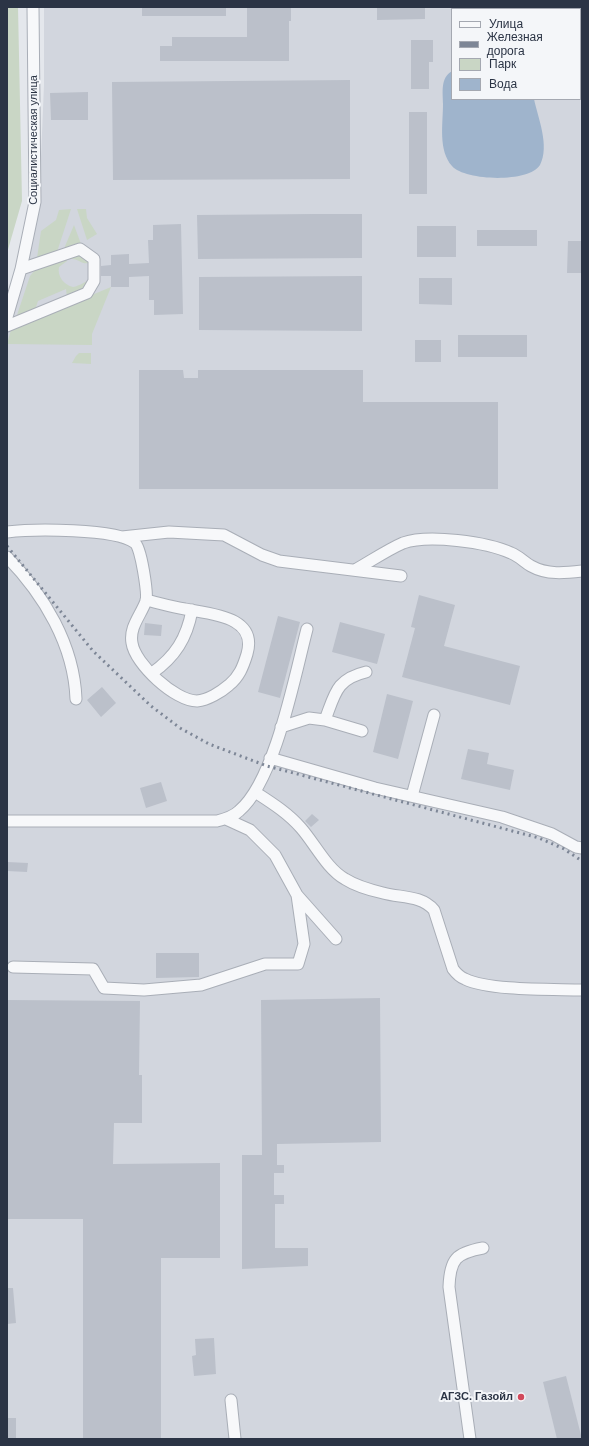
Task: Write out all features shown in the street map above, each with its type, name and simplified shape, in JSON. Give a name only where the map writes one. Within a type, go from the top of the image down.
[{"type":"street","name":"Социалистическая улица","points":[[7,317],[21,268],[35,202],[33,7]]},
{"type":"street","points":[[7,326],[87,293],[94,281],[94,259],[80,249],[21,268]]},
{"type":"street","points":[[7,532],[76,531],[119,537],[135,542],[139,547],[146,600],[136,619],[131,641],[136,653],[152,673],[171,691],[185,698],[197,700],[216,694],[230,685],[243,668],[249,643],[243,629],[226,618],[146,600]]},
{"type":"street","points":[[119,537],[169,532],[216,534],[231,538],[262,555],[279,561],[401,576]]},
{"type":"street","points":[[355,570],[404,543],[426,540],[453,541],[501,548],[518,556],[530,566],[551,572],[561,573],[582,571]]},
{"type":"street","points":[[7,557],[50,612],[56,623],[70,663],[75,684],[76,699]]},
{"type":"street","points":[[152,673],[169,660],[179,648],[186,635],[192,610]]},
{"type":"street","points":[[7,821],[168,822],[217,821],[226,819],[240,810],[255,792],[270,758],[281,727],[307,629]]},
{"type":"street","points":[[325,720],[336,691],[341,683],[354,674],[366,672]]},
{"type":"street","points":[[412,796],[434,715]]},
{"type":"street","points":[[281,727],[304,719],[325,720],[362,731]]},
{"type":"street","points":[[270,758],[412,796],[509,819],[552,834],[576,847],[582,848]]},
{"type":"street","points":[[255,792],[280,808],[300,827],[327,862],[344,879],[383,893],[414,898],[429,904],[434,910],[453,969],[465,980],[491,985],[526,988],[582,990]]},
{"type":"street","points":[[226,819],[250,830],[275,856],[297,895],[336,939]]},
{"type":"street","points":[[13,968],[93,969],[104,988],[144,990],[202,985],[265,964],[298,964],[304,944],[297,895]]},
{"type":"street","points":[[470,1439],[449,1287],[451,1268],[457,1257],[462,1253],[483,1248]]},
{"type":"street","points":[[230,1400],[235,1439]]},
{"type":"shaded area","points":[[44,7],[582,7],[582,1439],[7,1439],[7,336],[23,284],[39,205],[44,85]]},
{"type":"green space","points":[[7,7],[18,7],[22,201],[7,253]]},
{"type":"green space","points":[[71,209],[57,252],[37,258],[41,231],[56,220],[59,210]]},
{"type":"green space","points":[[77,209],[86,209],[87,218],[97,234],[87,240]]},
{"type":"green space","points":[[74,225],[81,244],[63,251]]},
{"type":"green space","points":[[78,254],[85,257],[89,263],[84,263],[74,259],[67,259],[67,261],[59,267],[59,274],[64,282],[73,287],[87,281],[89,282],[86,288],[67,297],[66,289],[38,301],[35,310],[18,317],[17,315],[30,276],[35,270]]},
{"type":"green space","points":[[111,287],[92,334],[92,345],[7,344],[11,330],[15,327]]},
{"type":"green space","points":[[79,353],[91,353],[91,364],[72,363]]},
{"type":"water","points":[[451,72],[451,100],[534,100],[544,141],[544,149],[540,165],[534,171],[523,175],[497,178],[470,175],[459,171],[452,166],[445,152],[442,136],[443,86],[448,74]]},
{"type":"building","points":[[142,7],[226,7],[226,16],[142,16]]},
{"type":"building","points":[[247,7],[291,7],[291,21],[289,21],[289,61],[160,61],[160,46],[172,46],[172,37],[247,37]]},
{"type":"building","points":[[377,7],[425,7],[425,19],[377,20]]},
{"type":"building","points":[[411,40],[433,40],[433,62],[429,62],[429,89],[411,89]]},
{"type":"building","points":[[350,80],[350,179],[113,180],[112,82]]},
{"type":"building","points":[[88,92],[88,120],[51,120],[50,93]]},
{"type":"building","points":[[409,112],[427,112],[427,194],[409,194]]},
{"type":"building","points":[[362,214],[362,258],[198,259],[197,215]]},
{"type":"building","points":[[181,224],[183,314],[154,315],[154,300],[149,300],[149,276],[129,277],[129,287],[111,287],[111,276],[101,276],[101,266],[111,265],[111,255],[129,254],[129,264],[149,263],[148,240],[153,240],[153,225]]},
{"type":"building","points":[[417,226],[456,226],[456,257],[417,257]]},
{"type":"building","points":[[477,230],[537,230],[537,246],[477,246]]},
{"type":"building","points":[[568,241],[582,241],[582,273],[567,273]]},
{"type":"building","points":[[362,276],[362,331],[199,330],[199,277]]},
{"type":"building","points":[[419,278],[452,278],[452,305],[419,304]]},
{"type":"building","points":[[458,335],[527,335],[527,357],[458,357]]},
{"type":"building","points":[[415,340],[441,340],[441,362],[415,362]]},
{"type":"building","points":[[139,370],[183,370],[184,378],[198,378],[198,370],[363,370],[363,402],[498,402],[498,489],[139,489]]},
{"type":"building","points":[[419,595],[455,605],[444,646],[520,666],[510,705],[402,677],[415,628],[411,627]]},
{"type":"building","points":[[278,616],[300,622],[280,698],[258,692]]},
{"type":"building","points":[[340,622],[385,634],[377,664],[332,652]]},
{"type":"building","points":[[145,623],[162,625],[161,636],[144,635]]},
{"type":"building","points":[[102,687],[116,703],[101,717],[87,700]]},
{"type":"building","points":[[387,694],[413,701],[398,759],[373,752]]},
{"type":"building","points":[[468,749],[489,753],[487,764],[514,770],[510,790],[461,779]]},
{"type":"building","points":[[161,782],[167,801],[146,808],[140,788]]},
{"type":"building","points":[[312,814],[319,820],[311,827],[305,821]]},
{"type":"building","points":[[7,862],[28,863],[27,872],[7,871]]},
{"type":"building","points":[[156,953],[199,953],[199,977],[156,978]]},
{"type":"building","points":[[380,998],[381,1142],[277,1144],[277,1165],[284,1165],[284,1173],[274,1173],[274,1195],[284,1195],[284,1204],[275,1204],[275,1248],[308,1248],[308,1266],[242,1269],[242,1155],[262,1155],[261,1000]]},
{"type":"building","points":[[7,1000],[140,1001],[139,1075],[142,1075],[142,1123],[114,1123],[113,1164],[220,1163],[220,1258],[161,1258],[161,1439],[83,1439],[83,1219],[7,1219]]},
{"type":"building","points":[[7,1288],[13,1288],[16,1323],[7,1324]]},
{"type":"building","points":[[214,1338],[216,1374],[194,1376],[192,1356],[196,1355],[195,1339]]},
{"type":"building","points":[[566,1376],[582,1439],[557,1439],[543,1382]]},
{"type":"building","points":[[7,1418],[16,1418],[16,1439],[7,1439]]},
{"type":"railway","points":[[7,546],[93,651],[151,706],[180,728],[209,744],[267,766],[539,838],[564,849],[582,861]]},
{"type":"place","name":"АГЗС. Газойл","points":[[521,1397]]}]
